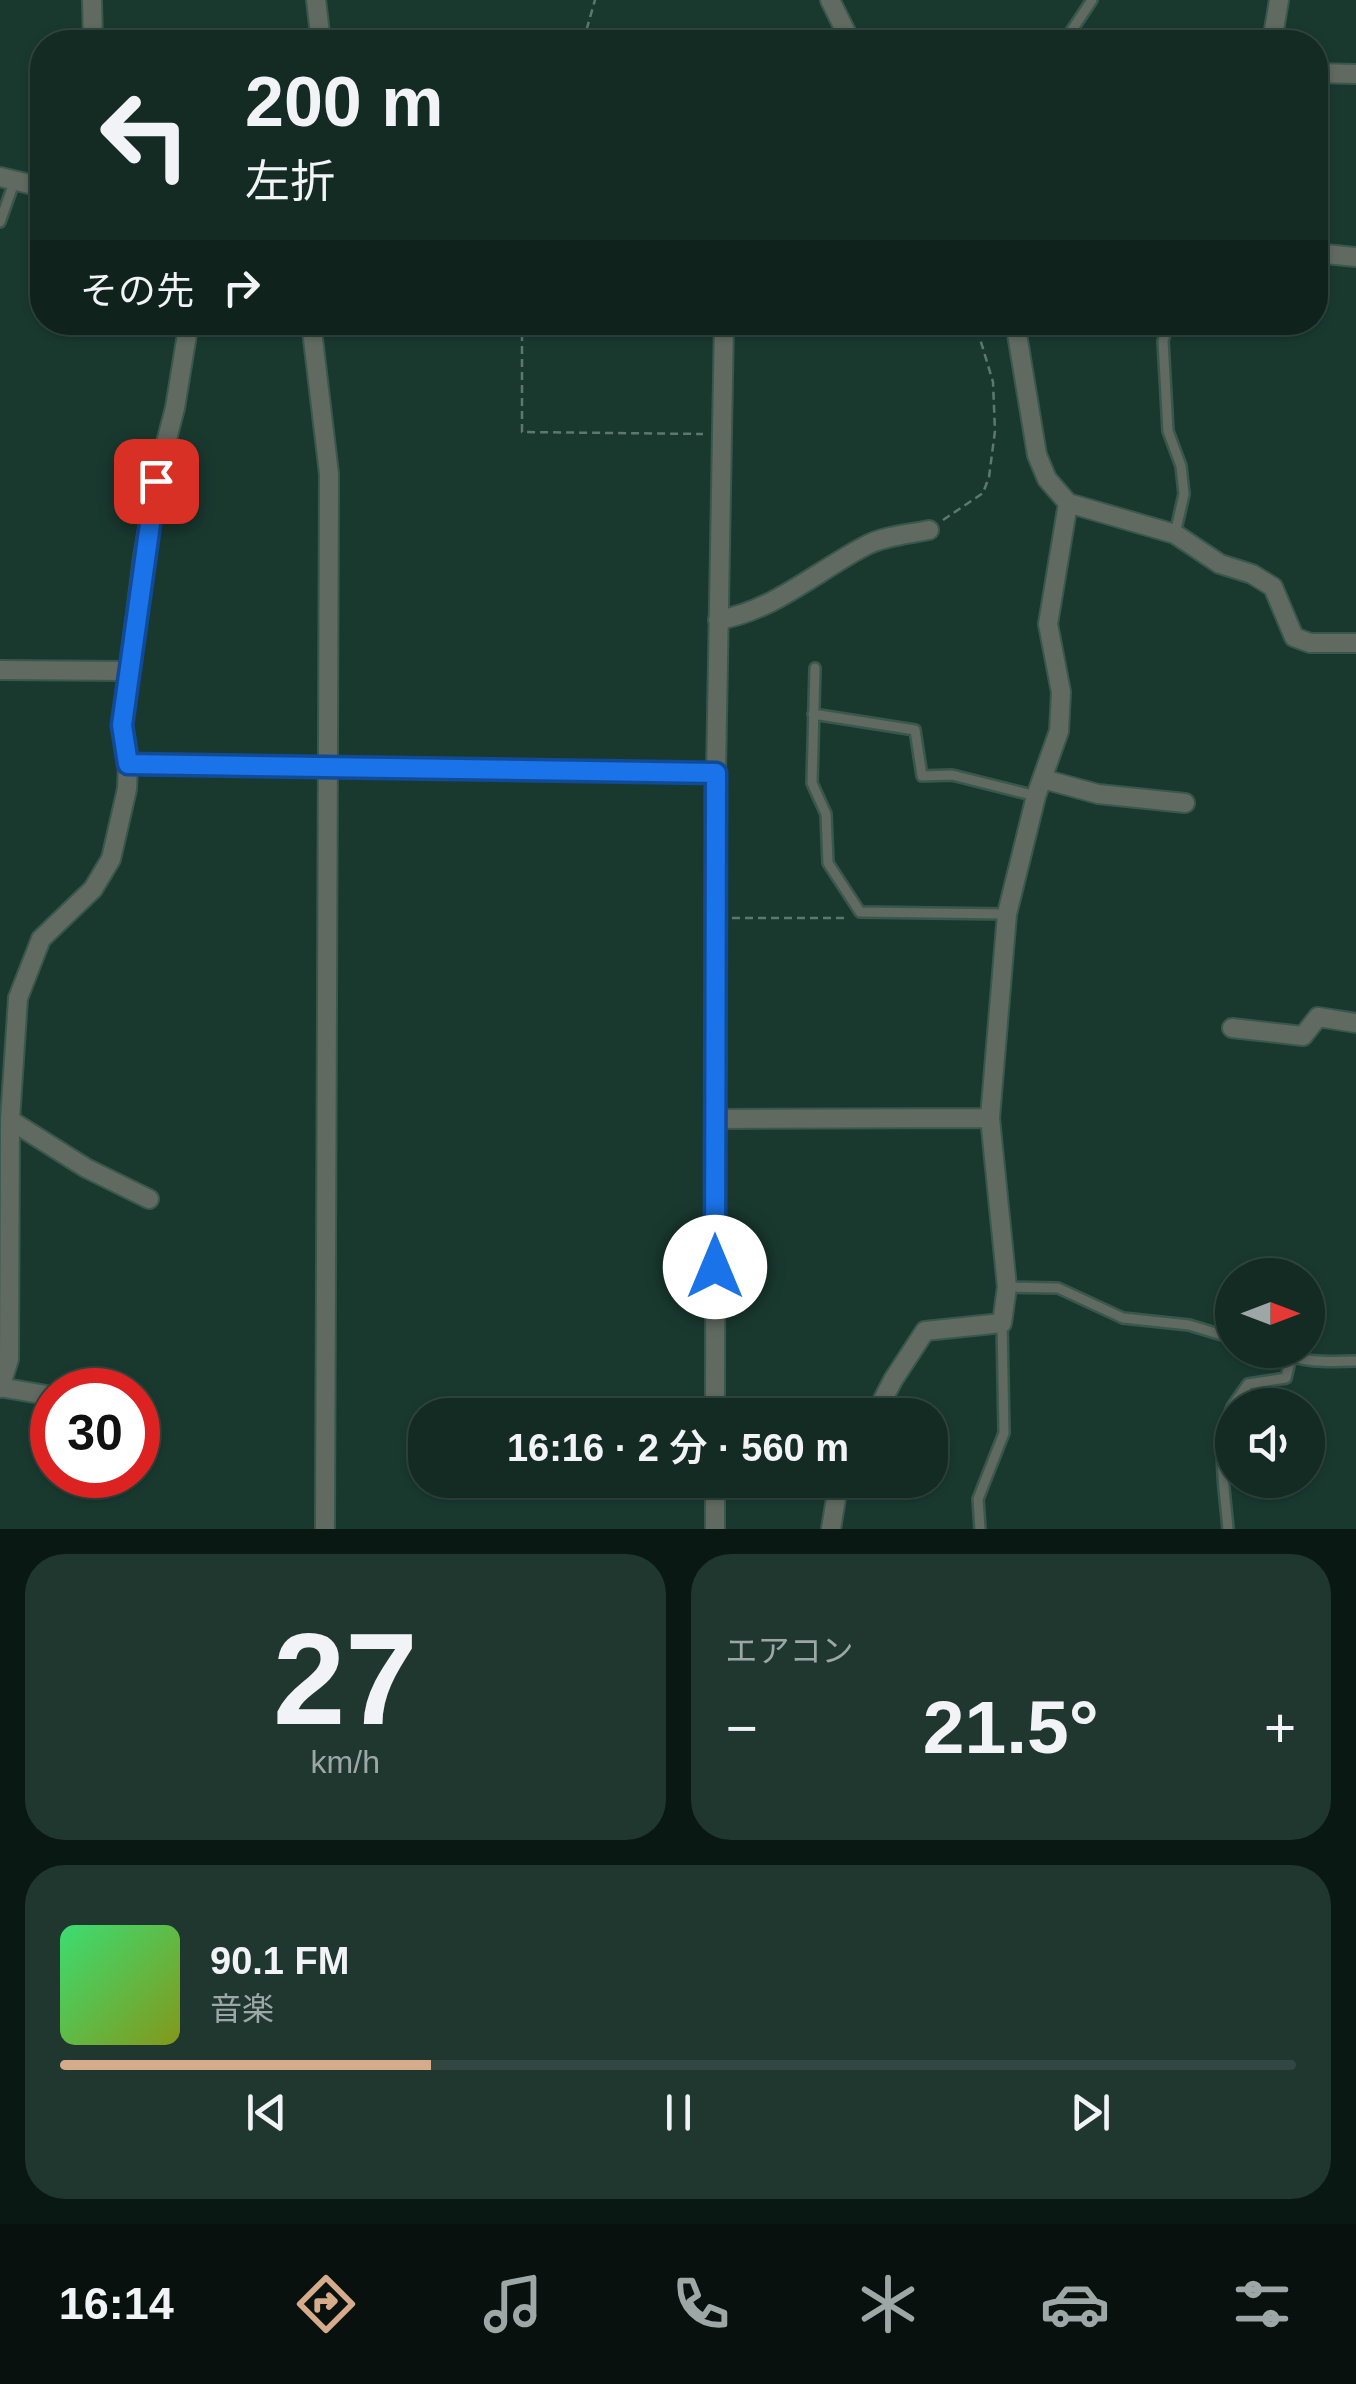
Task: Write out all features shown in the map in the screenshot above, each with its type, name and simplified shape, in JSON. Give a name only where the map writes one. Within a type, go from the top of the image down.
[{"type":"street","points":[[92,0],[93,30]]},
{"type":"street","points":[[316,0],[320,30]]},
{"type":"street","points":[[830,0],[845,30]]},
{"type":"street","points":[[1274,30],[1279,0]]},
{"type":"street","points":[[1328,73],[1356,74]]},
{"type":"street","points":[[1328,254],[1356,257]]},
{"type":"street","points":[[30,1393],[0,1388],[8,1359],[10,1120],[18,998],[32,958],[51,928],[93,889],[111,859],[127,789],[122,725],[128,671],[153,500],[176,408],[187,335]]},
{"type":"street","points":[[313,335],[329,474],[325,1529]]},
{"type":"street","points":[[715,1398],[716,773],[724,335]]},
{"type":"street","points":[[1017,335],[1037,455],[1047,479],[1068,502],[1175,534],[1220,564],[1252,574],[1273,587],[1294,637],[1310,643],[1356,643]]},
{"type":"street","points":[[884,1398],[925,1332],[1002,1323],[1007,1287],[990,1118],[1007,914],[1058,731],[1061,692],[1048,624],[1068,502]]},
{"type":"street","points":[[718,620],[740,616],[870,543],[929,530]]},
{"type":"street","points":[[0,670],[128,671]]},
{"type":"street","points":[[128,764],[716,773]]},
{"type":"street","points":[[1040,788],[1186,803]]},
{"type":"street","points":[[1232,1028],[1304,1036],[1318,1018],[1356,1023]]},
{"type":"street","points":[[0,1051],[12,1066]]},
{"type":"street","points":[[715,1119],[990,1118]]},
{"type":"street","points":[[10,1120],[86,1168],[149,1199]]},
{"type":"street","points":[[715,1498],[715,1529]]},
{"type":"street","points":[[832,1529],[836,1498]]},
{"type":"lane","points":[[1072,30],[1092,0]]},
{"type":"lane","points":[[0,222],[7,179]]},
{"type":"lane","points":[[1165,335],[1168,430],[1184,494],[1175,534]]},
{"type":"lane","points":[[815,668],[812,782],[826,814],[828,863],[860,912],[1007,914]]},
{"type":"lane","points":[[814,714],[914,730],[922,776],[952,774],[1040,788]]},
{"type":"lane","points":[[1007,1287],[1058,1288],[1123,1318],[1215,1333]]},
{"type":"lane","points":[[980,1529],[978,1499],[1004,1433],[1002,1323]]},
{"type":"lane","points":[[1325,1362],[1356,1361]]},
{"type":"lane","points":[[1243,1388],[1286,1378],[1288,1368]]},
{"type":"lane","points":[[1226,1498],[1228,1529]]},
{"type":"path","points":[[586,30],[595,0]]},
{"type":"path","points":[[522,335],[522,432],[721,434]]},
{"type":"path","points":[[929,530],[983,494],[989,478],[995,430],[993,382],[979,335]]},
{"type":"path","points":[[715,918],[845,920],[860,912]]},
{"type":"route","points":[[156,481],[122,725],[128,764],[716,773],[715,1267]]}]
